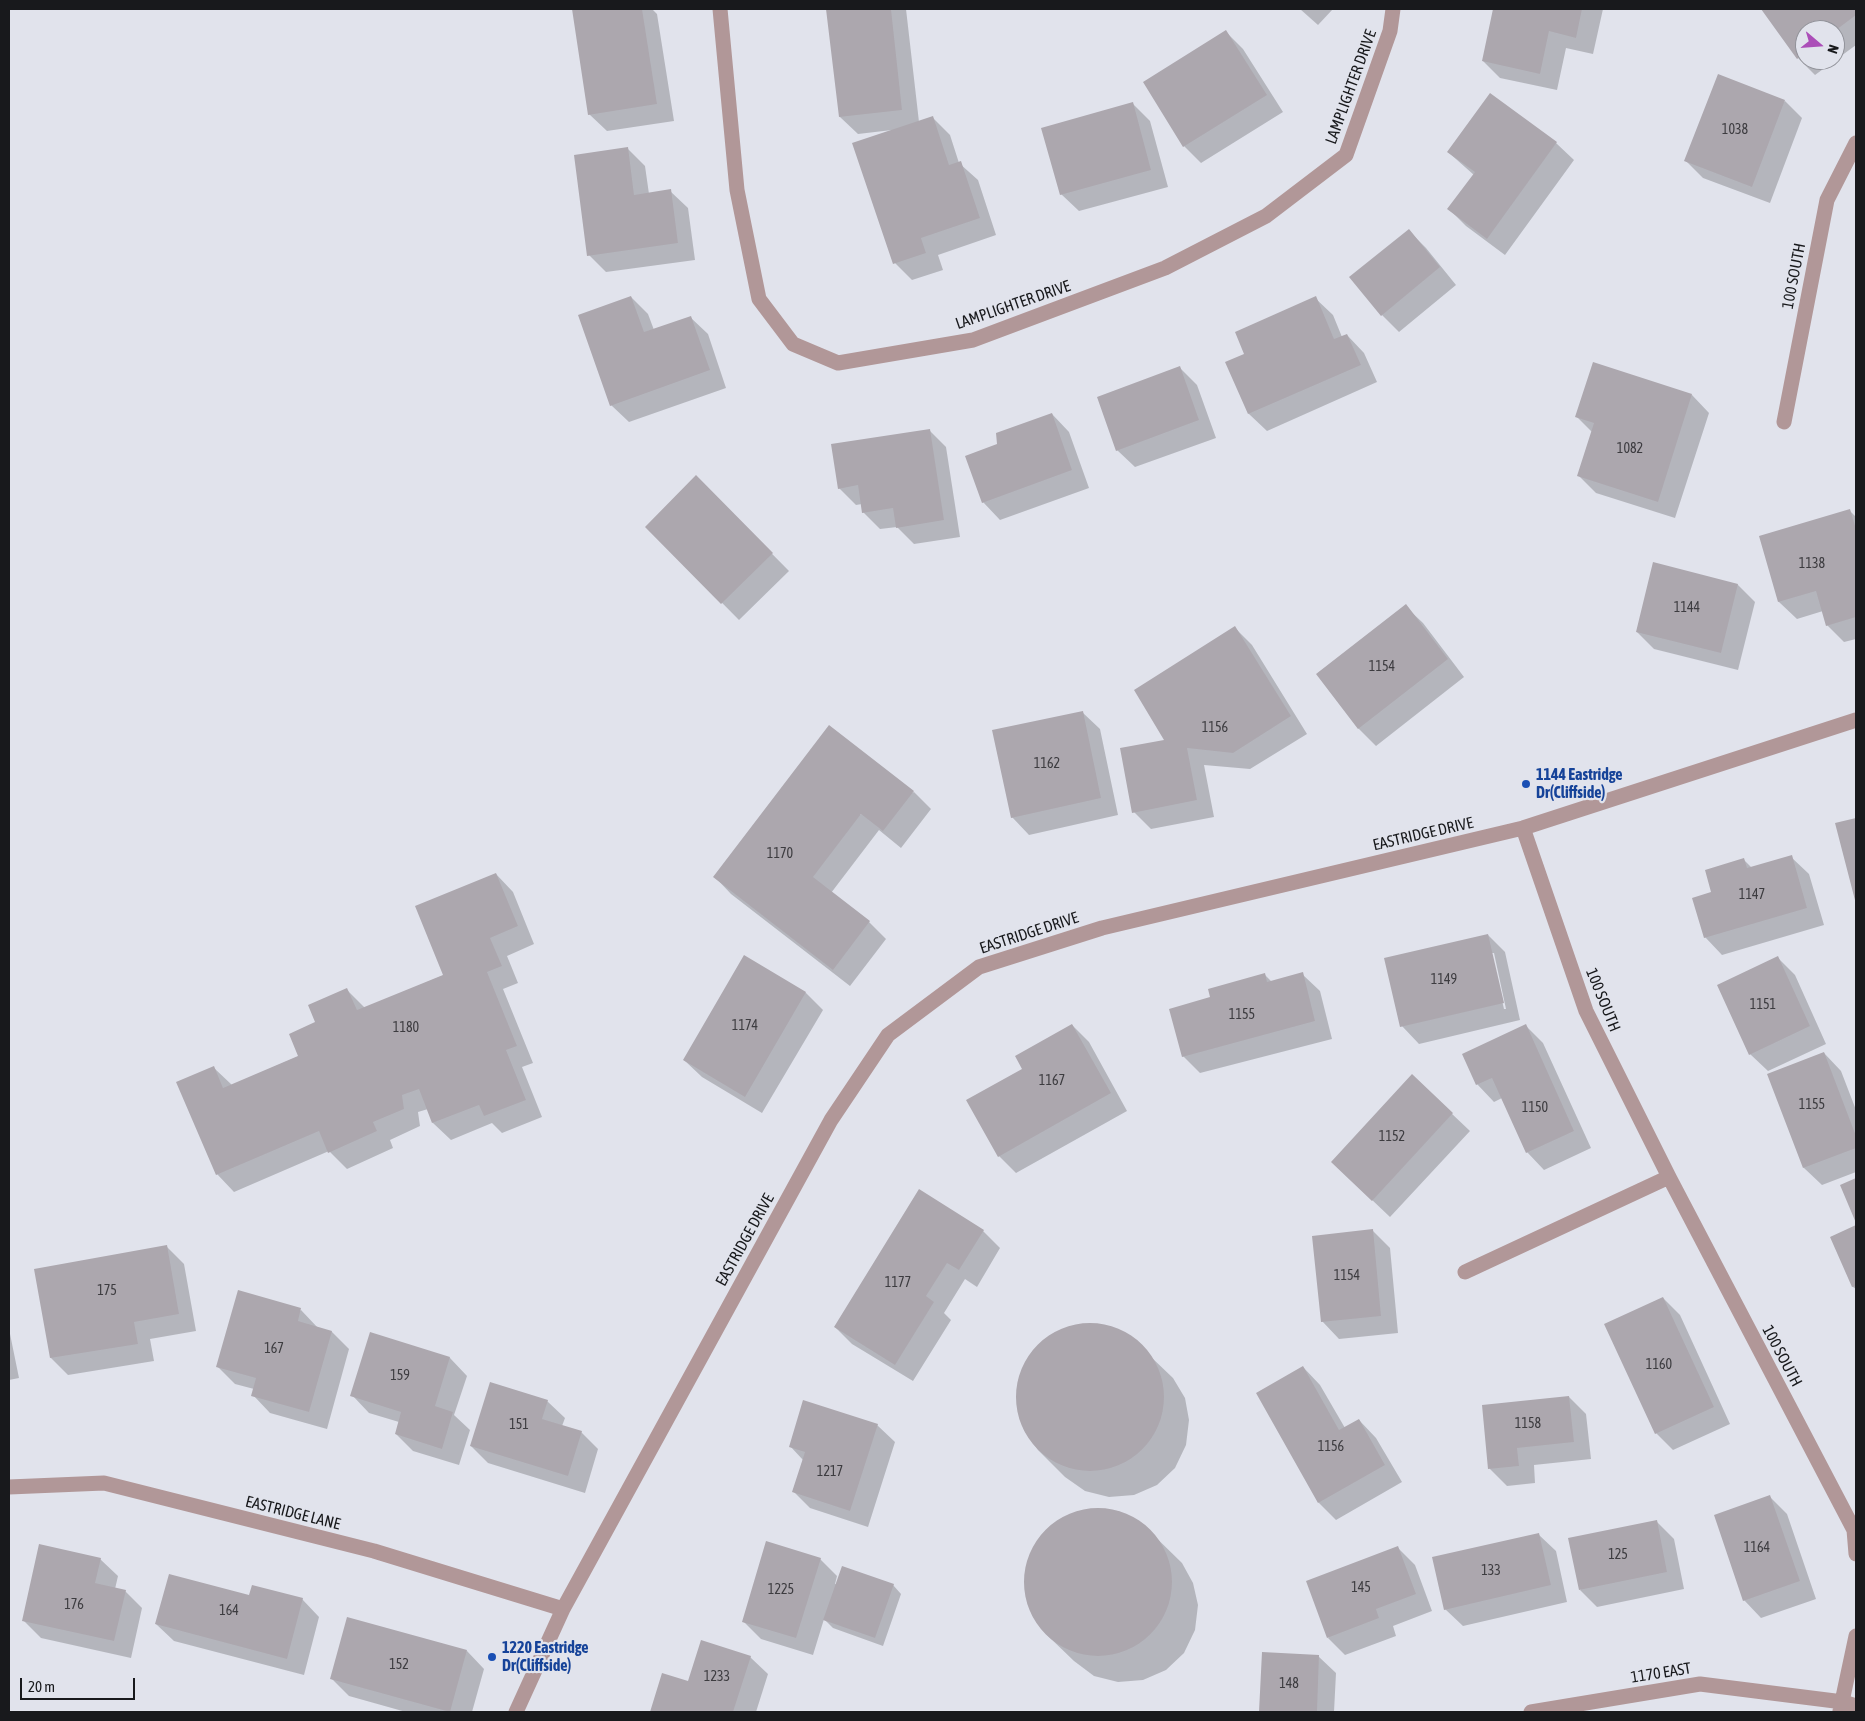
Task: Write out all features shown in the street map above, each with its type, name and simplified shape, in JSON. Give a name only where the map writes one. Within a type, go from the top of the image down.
[{"type":"street","name":"LAMPLIGHTER DRIVE","points":[[720,9],[737,190],[760,298],[793,344],[838,363],[973,340],[1165,268],[1266,216],[1346,155],[1390,31],[1393,9]]},
{"type":"street","name":"100 SOUTH","points":[[1784,422],[1827,200],[1856,143]]},
{"type":"street","name":"EASTRIDGE DRIVE","points":[[516,1712],[563,1608],[831,1120],[888,1035],[979,967],[1102,928],[1523,828],[1856,720]]},
{"type":"street","name":"100 SOUTH","points":[[1523,828],[1586,1011],[1669,1177],[1854,1530],[1856,1554]]},
{"type":"street","points":[[1465,1272],[1669,1177]]},
{"type":"street","name":"EASTRIDGE LANE","points":[[9,1487],[104,1483],[374,1551],[563,1608]]},
{"type":"street","points":[[1846,1707],[1856,1636]]},
{"type":"street","name":"1170 EAST","points":[[1531,1712],[1700,1684],[1846,1707]]},
{"type":"building","points":[[572,9],[642,9],[657,104],[588,115]]},
{"type":"building","points":[[826,9],[891,9],[902,110],[839,117]]},
{"type":"building","points":[[1493,9],[1582,9],[1576,38],[1549,31],[1540,74],[1482,61]]},
{"type":"building","points":[[1761,9],[1856,9],[1856,15],[1845,23],[1845,20],[1795,20],[1795,56]]},
{"type":"building","points":[[1226,30],[1267,95],[1183,147],[1143,82]]},
{"type":"building","points":[[1718,74],[1785,100],[1752,187],[1684,161]]},
{"type":"building","points":[[1490,93],[1557,142],[1487,239],[1447,209],[1475,172],[1447,152]]},
{"type":"building","points":[[1133,102],[1151,170],[1060,195],[1041,128]]},
{"type":"building","points":[[933,116],[949,165],[961,161],[980,218],[921,238],[926,253],[893,264],[852,143]]},
{"type":"building","points":[[628,147],[634,195],[671,189],[678,243],[587,256],[574,155]]},
{"type":"building","points":[[1409,229],[1440,267],[1381,316],[1349,277]]},
{"type":"building","points":[[631,296],[644,332],[691,316],[710,370],[610,406],[578,315]]},
{"type":"building","points":[[1316,296],[1334,339],[1347,334],[1361,365],[1248,414],[1225,362],[1244,354],[1235,332]]},
{"type":"building","points":[[1593,362],[1692,394],[1658,502],[1577,476],[1594,423],[1575,417]]},
{"type":"building","points":[[1180,366],[1199,420],[1116,451],[1097,397]]},
{"type":"building","points":[[1052,413],[1072,470],[982,503],[965,456],[997,444],[996,433]]},
{"type":"building","points":[[930,429],[944,520],[896,528],[893,508],[862,513],[858,485],[838,489],[831,444]]},
{"type":"building","points":[[696,475],[773,553],[721,604],[645,527]]},
{"type":"building","points":[[1850,509],[1856,529],[1856,617],[1826,626],[1816,591],[1778,602],[1759,536]]},
{"type":"building","points":[[1653,562],[1738,584],[1721,653],[1636,632]]},
{"type":"building","points":[[1406,604],[1448,659],[1358,729],[1316,674]]},
{"type":"building","points":[[1235,626],[1291,716],[1233,753],[1187,748],[1197,800],[1132,813],[1120,748],[1164,740],[1134,690]]},
{"type":"building","points":[[1083,711],[1101,798],[1011,818],[992,730]]},
{"type":"building","points":[[829,725],[914,791],[883,831],[861,814],[813,877],[870,921],[833,970],[713,877]]},
{"type":"building","points":[[1856,818],[1856,904],[1835,823]]},
{"type":"building","points":[[1792,855],[1807,908],[1704,938],[1692,898],[1711,892],[1705,870],[1744,858],[1747,868]]},
{"type":"building","points":[[496,873],[518,926],[490,938],[502,966],[487,972],[517,1046],[506,1050],[526,1100],[484,1116],[479,1105],[432,1123],[419,1089],[402,1095],[404,1109],[373,1122],[377,1131],[328,1153],[319,1131],[216,1175],[176,1082],[214,1066],[223,1088],[298,1056],[289,1034],[315,1022],[308,1005],[347,988],[357,1010],[443,975],[415,906]]},
{"type":"building","points":[[1488,934],[1504,1003],[1400,1027],[1384,958]]},
{"type":"building","points":[[744,955],[806,992],[745,1097],[683,1060]]},
{"type":"building","points":[[1778,956],[1810,1026],[1749,1055],[1717,985]]},
{"type":"building","points":[[1303,972],[1315,1021],[1182,1057],[1169,1009],[1210,997],[1208,989],[1265,973],[1267,982]]},
{"type":"building","points":[[1072,1024],[1111,1093],[998,1157],[966,1100],[1022,1069],[1015,1056]]},
{"type":"building","points":[[1526,1024],[1574,1131],[1526,1153],[1492,1078],[1476,1085],[1462,1054]]},
{"type":"building","points":[[1824,1052],[1856,1136],[1856,1148],[1803,1168],[1767,1074]]},
{"type":"building","points":[[1412,1074],[1453,1113],[1372,1201],[1331,1162]]},
{"type":"building","points":[[1856,1178],[1856,1223],[1840,1185]]},
{"type":"building","points":[[919,1189],[984,1230],[959,1270],[947,1263],[926,1296],[934,1302],[895,1365],[834,1327]]},
{"type":"building","points":[[1856,1225],[1856,1286],[1852,1287],[1830,1237]]},
{"type":"building","points":[[1373,1229],[1381,1316],[1321,1322],[1312,1236]]},
{"type":"building","points":[[167,1245],[179,1314],[134,1322],[138,1344],[50,1358],[34,1269]]},
{"type":"building","points":[[238,1290],[301,1308],[298,1321],[332,1331],[309,1412],[251,1396],[256,1378],[216,1367]]},
{"type":"building","points":[[1663,1297],[1714,1407],[1655,1434],[1604,1324]]},
{"type":"building","points":[[1090,1323],[1104,1324],[1118,1329],[1131,1335],[1142,1345],[1152,1356],[1158,1369],[1163,1383],[1163,1411],[1158,1425],[1152,1438],[1142,1449],[1131,1459],[1118,1465],[1104,1470],[1090,1471],[1076,1470],[1062,1465],[1049,1459],[1038,1449],[1028,1438],[1022,1425],[1017,1411],[1016,1397],[1017,1383],[1022,1369],[1028,1356],[1038,1345],[1049,1335],[1062,1329],[1076,1324]]},
{"type":"building","points":[[370,1332],[450,1357],[435,1406],[453,1412],[442,1449],[395,1434],[401,1412],[350,1396]]},
{"type":"building","points":[[1303,1366],[1339,1430],[1359,1419],[1385,1465],[1318,1503],[1256,1393]]},
{"type":"building","points":[[490,1382],[548,1400],[542,1419],[582,1431],[568,1476],[470,1446]]},
{"type":"building","points":[[1569,1396],[1574,1442],[1517,1448],[1519,1466],[1488,1469],[1482,1405]]},
{"type":"building","points":[[803,1400],[878,1424],[850,1511],[792,1492],[805,1452],[789,1447]]},
{"type":"building","points":[[1770,1495],[1800,1581],[1743,1601],[1714,1515]]},
{"type":"building","points":[[1098,1508],[1112,1509],[1126,1514],[1139,1520],[1150,1530],[1160,1541],[1166,1554],[1171,1568],[1171,1596],[1166,1610],[1160,1623],[1150,1634],[1139,1644],[1126,1650],[1112,1655],[1098,1656],[1084,1655],[1070,1650],[1057,1644],[1046,1634],[1036,1623],[1030,1610],[1025,1596],[1024,1582],[1025,1568],[1030,1554],[1036,1541],[1046,1530],[1057,1520],[1070,1514],[1084,1509]]},
{"type":"building","points":[[1657,1520],[1667,1572],[1579,1590],[1568,1538]]},
{"type":"building","points":[[1539,1533],[1551,1585],[1444,1610],[1432,1557]]},
{"type":"building","points":[[766,1541],[821,1558],[796,1638],[742,1622]]},
{"type":"building","points":[[39,1544],[101,1558],[95,1583],[126,1590],[114,1641],[22,1621]]},
{"type":"building","points":[[1398,1546],[1416,1594],[1376,1609],[1379,1618],[1327,1638],[1306,1581]]},
{"type":"building","points":[[842,1566],[894,1584],[875,1638],[823,1620]]},
{"type":"building","points":[[169,1574],[249,1595],[252,1585],[303,1598],[287,1659],[155,1624]]},
{"type":"building","points":[[347,1617],[467,1650],[450,1712],[330,1679]]},
{"type":"building","points":[[701,1640],[751,1656],[733,1712],[650,1712],[662,1673],[688,1681]]},
{"type":"building","points":[[1262,1652],[1319,1655],[1317,1712],[1259,1712]]},
{"type":"place","name":"1144 Eastridge Dr(Cliffside)","points":[[1526,784]]},
{"type":"place","name":"1220 Eastridge Dr(Cliffside)","points":[[492,1657]]}]
